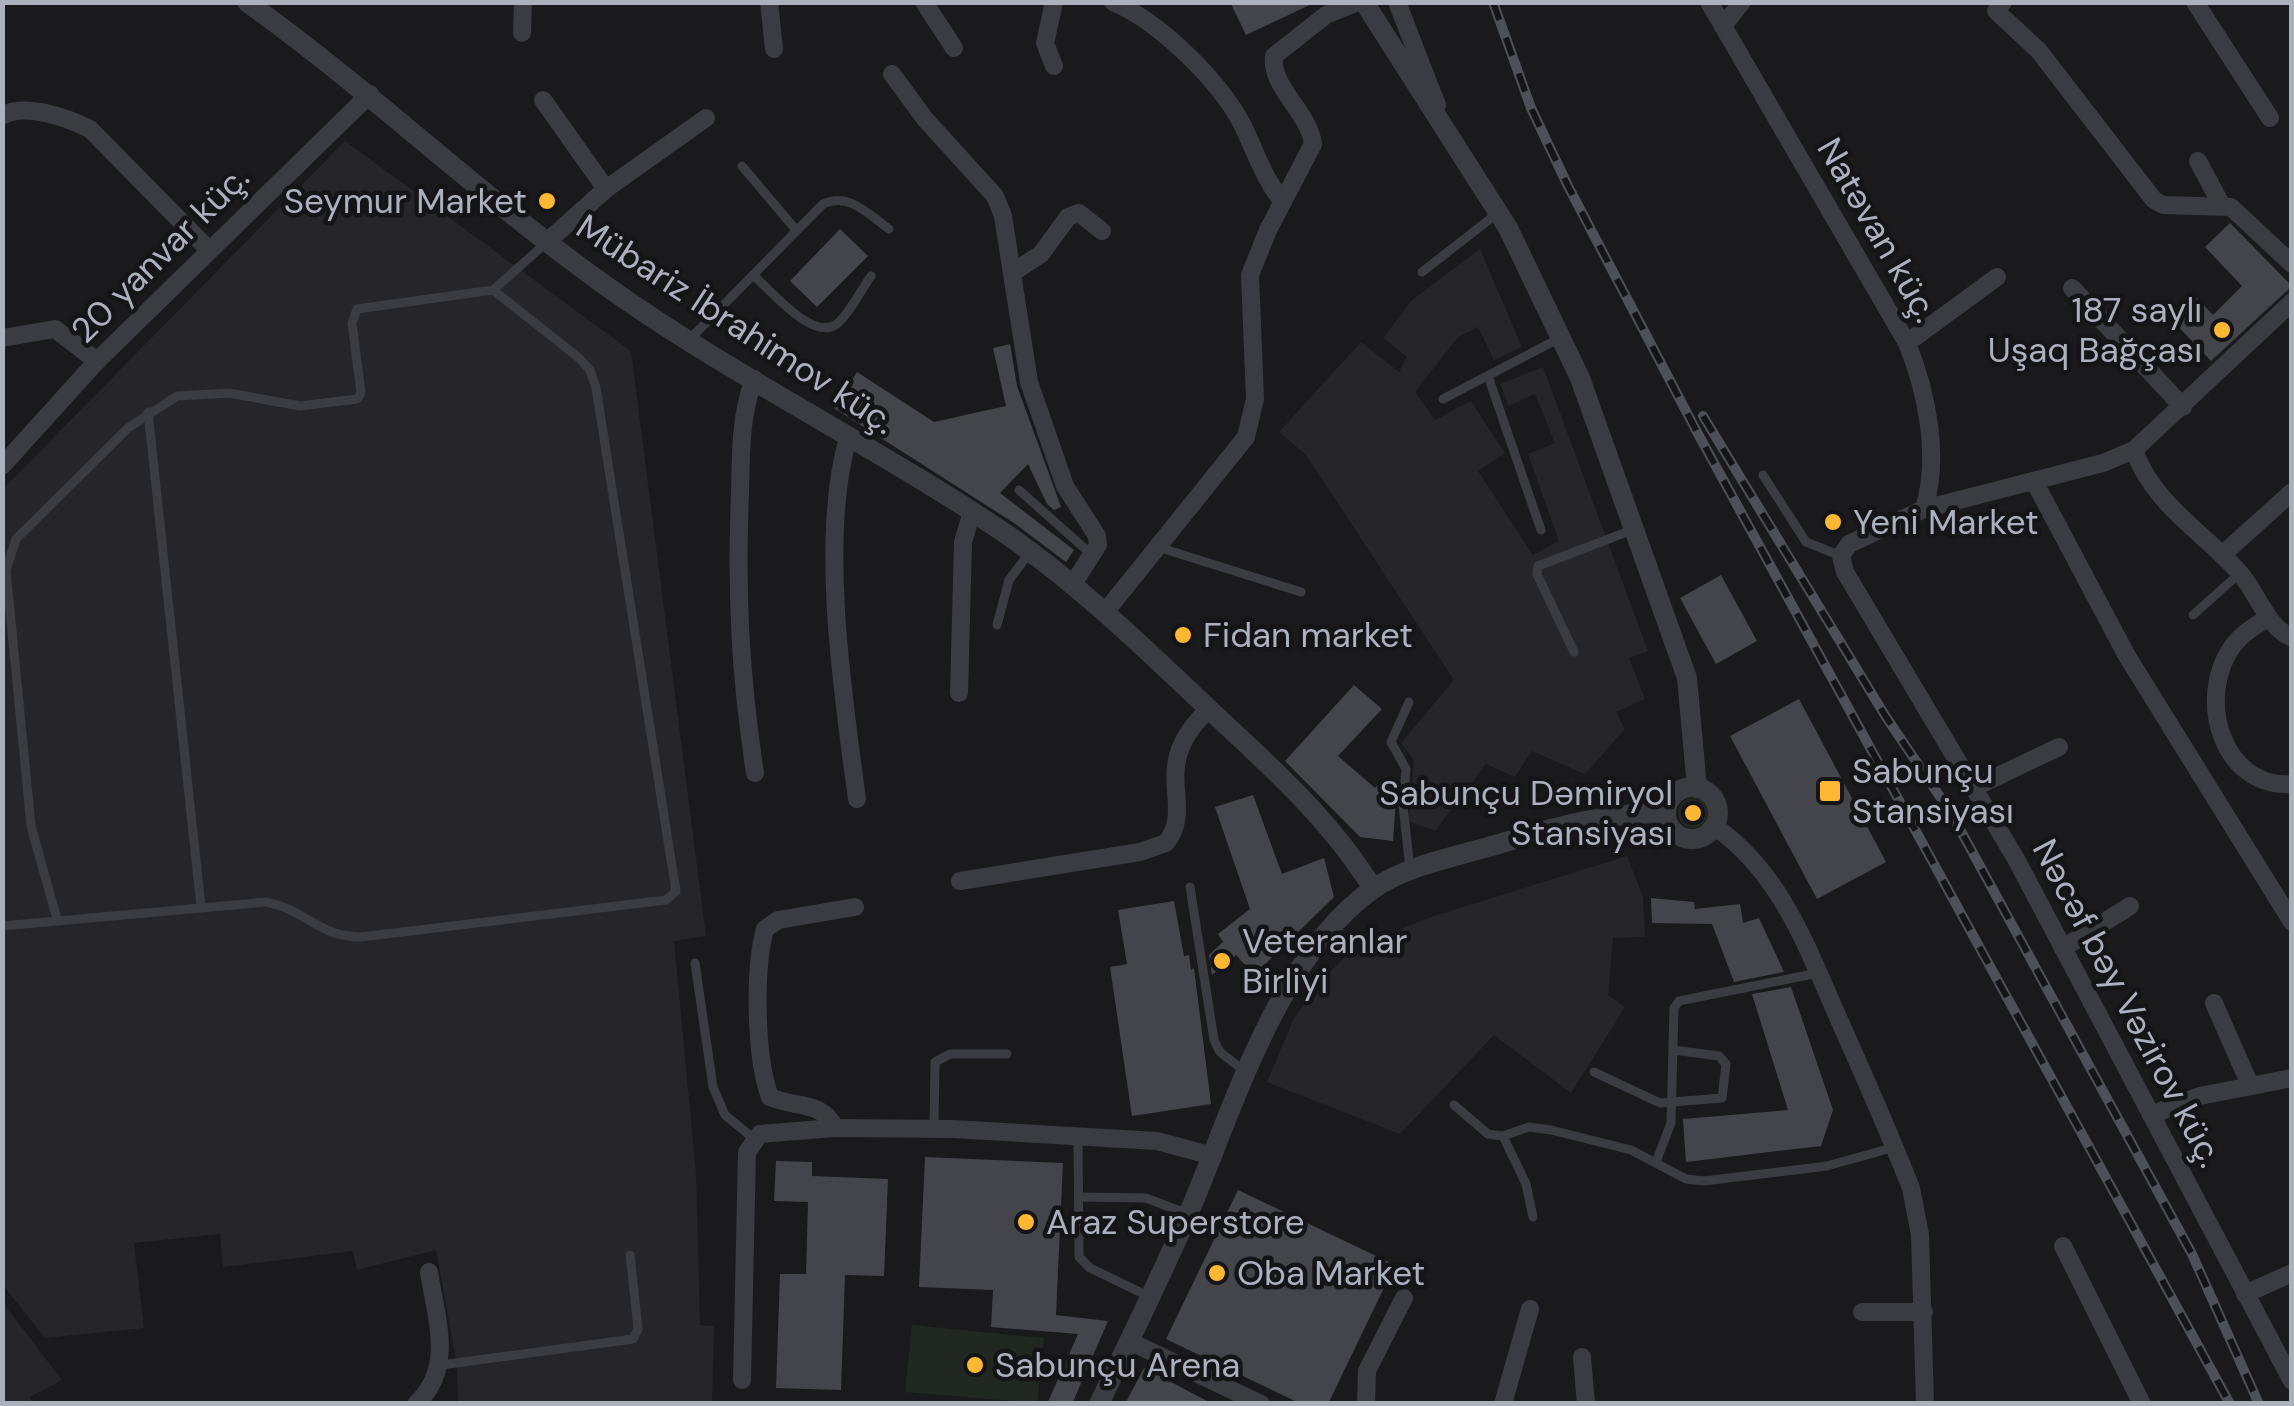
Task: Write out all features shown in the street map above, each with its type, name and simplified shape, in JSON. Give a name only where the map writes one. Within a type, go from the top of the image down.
[{"type":"street","name":"Mübariz İbrahimov küç.","points":[[247,2],[370,94],[600,282],[972,512],[1073,584],[1209,709],[1327,826],[1373,889]]},
{"type":"street","points":[[522,33],[523,2]]},
{"type":"street","points":[[769,2],[774,49]]},
{"type":"street","points":[[924,2],[954,48]]},
{"type":"street","points":[[1054,2],[1044,43],[1054,66]]},
{"type":"street","points":[[1113,2],[1138,16],[1221,91],[1242,125],[1264,177],[1283,202]]},
{"type":"street","points":[[1363,2],[1499,212],[1562,338],[1687,678],[1696,788]]},
{"type":"street","points":[[1106,612],[1246,437],[1256,399],[1250,275],[1313,144],[1305,117],[1276,76],[1274,56],[1326,15],[1363,2],[1384,14],[1399,8],[1446,130]]},
{"type":"street","name":"Natəvan küç.","points":[[1709,2],[1907,343],[1924,394],[1929,430],[1924,508]]},
{"type":"street","points":[[1722,26],[1742,2]]},
{"type":"street","points":[[2003,2],[1996,12],[2039,50],[2154,200],[2176,206],[2221,204],[2239,212],[2292,264]]},
{"type":"street","points":[[2195,2],[2270,118]]},
{"type":"street","points":[[892,74],[924,120],[995,196],[1029,382],[1065,486],[1098,536],[1092,555],[1073,584]]},
{"type":"street","name":"20 yanvar küç.","points":[[2,466],[97,361],[370,94]]},
{"type":"street","points":[[543,100],[606,189]]},
{"type":"street","points":[[2,116],[16,110],[73,120],[90,129],[210,250]]},
{"type":"street","points":[[548,241],[606,189],[706,118]]},
{"type":"street","points":[[2198,160],[2221,204]]},
{"type":"street","points":[[1012,274],[1041,254],[1068,217],[1079,214],[1102,231]]},
{"type":"street","points":[[1907,343],[1997,277]]},
{"type":"street","points":[[2072,288],[2183,407]]},
{"type":"street","points":[[1841,556],[1849,544],[1924,508],[2103,463],[2134,450],[2292,302]]},
{"type":"street","points":[[2,338],[56,328],[97,361]]},
{"type":"street","points":[[754,379],[742,421],[736,580],[739,668],[754,773]]},
{"type":"street","points":[[848,438],[837,488],[839,640],[857,800]]},
{"type":"street","points":[[2134,450],[2150,481],[2183,523],[2222,555],[2240,574],[2268,618],[2292,638]]},
{"type":"street","points":[[2034,481],[2128,656],[2292,922]]},
{"type":"street","points":[[2222,555],[2292,492]]},
{"type":"street","points":[[959,693],[962,542],[972,512]]},
{"type":"street","name":"Nəcəf bəy Vəzirov küç.","points":[[1841,556],[1845,572],[1975,788],[2063,948],[2292,1381]]},
{"type":"street","points":[[2268,618],[2244,634],[2223,662],[2215,718],[2241,768],[2256,782],[2292,784]]},
{"type":"street","points":[[960,881],[1140,852],[1166,843],[1176,822],[1176,754],[1182,739],[1209,709]]},
{"type":"street","points":[[1975,788],[2060,747]]},
{"type":"street","points":[[1696,788],[1709,794],[1717,806],[1714,826],[1704,836],[1684,838],[1671,828],[1666,813],[1676,792],[1696,788]]},
{"type":"street","points":[[1099,1404],[1151,1298],[1270,1023],[1328,934],[1373,889],[1411,871],[1583,821],[1666,813]]},
{"type":"street","points":[[1714,826],[1740,844],[1778,892],[1895,1147],[1918,1214],[1924,1404]]},
{"type":"street","points":[[2063,948],[2130,906]]},
{"type":"street","points":[[835,1128],[830,1116],[819,1109],[770,1097],[763,1072],[759,950],[765,929],[778,920],[855,907]]},
{"type":"street","points":[[2214,1003],[2250,1085]]},
{"type":"street","points":[[2151,1115],[2200,1096],[2292,1078]]},
{"type":"street","points":[[742,1380],[747,1152],[753,1138],[772,1130],[934,1128],[1157,1140],[1213,1156]]},
{"type":"street","points":[[2063,1246],[2142,1404]]},
{"type":"street","points":[[418,1403],[441,1365],[429,1272]]},
{"type":"street","points":[[2246,1294],[2292,1274]]},
{"type":"street","points":[[1366,1404],[1367,1371],[1404,1298]]},
{"type":"street","points":[[1503,1404],[1530,1308]]},
{"type":"street","points":[[1862,1312],[1924,1312]]},
{"type":"street","points":[[1130,1341],[1261,1404]]},
{"type":"street","points":[[1582,1357],[1586,1404]]},
{"type":"lane","points":[[742,166],[796,230]]},
{"type":"lane","points":[[689,340],[796,230],[836,198],[849,201],[889,229]]},
{"type":"lane","points":[[1422,272],[1499,212]]},
{"type":"lane","points":[[57,919],[31,826],[6,570],[16,539],[148,412],[177,396],[198,393],[300,406],[357,398],[361,393],[352,323],[358,309],[493,290],[548,241]]},
{"type":"lane","points":[[753,275],[812,326],[826,328],[838,323],[871,276]]},
{"type":"lane","points":[[2,926],[266,902],[296,912],[328,934],[361,937],[666,900],[676,891],[596,388],[590,370],[579,358],[493,290]]},
{"type":"lane","points":[[1443,399],[1562,338]]},
{"type":"lane","points":[[1488,376],[1542,530]]},
{"type":"lane","points":[[148,412],[201,908]]},
{"type":"lane","points":[[1763,475],[1806,542],[1841,556]]},
{"type":"lane","points":[[1019,490],[1092,555]]},
{"type":"lane","points":[[1574,652],[1537,574],[1538,566],[1635,530]]},
{"type":"lane","points":[[1161,548],[1301,592]]},
{"type":"lane","points":[[997,625],[1009,580],[1030,552]]},
{"type":"lane","points":[[2193,615],[2240,574]]},
{"type":"lane","points":[[1409,702],[1392,742],[1406,769],[1403,806],[1411,871]]},
{"type":"lane","points":[[1190,887],[1214,1040],[1220,1052],[1248,1073]]},
{"type":"lane","points":[[695,962],[713,1087],[725,1115],[753,1138]]},
{"type":"lane","points":[[1656,1162],[1666,1144],[1672,1104],[1674,1008],[1679,1001],[1818,972]]},
{"type":"lane","points":[[1594,1072],[1641,1097],[1672,1104],[1716,1102],[1722,1098],[1726,1064],[1712,1052],[1673,1050]]},
{"type":"lane","points":[[934,1128],[935,1062],[950,1054],[1007,1054]]},
{"type":"lane","points":[[1454,1104],[1488,1134],[1503,1136],[1517,1128],[1551,1130],[1630,1150],[1686,1178],[1753,1178],[1827,1166],[1895,1147]]},
{"type":"lane","points":[[1078,1136],[1082,1264],[1151,1298]]},
{"type":"lane","points":[[1503,1136],[1526,1184],[1533,1217]]},
{"type":"lane","points":[[1078,1198],[1146,1198],[1188,1214]]},
{"type":"lane","points":[[441,1365],[624,1344],[633,1339],[638,1329],[630,1255]]},
{"type":"shaded area","points":[[345,141],[631,351],[706,936],[674,941],[696,1173],[700,1325],[714,1326],[712,1403],[458,1403],[457,1365],[436,1250],[357,1270],[353,1251],[223,1267],[220,1234],[134,1243],[144,1328],[45,1338],[3,1285],[3,489]]},
{"type":"shaded area","points":[[1480,249],[1522,347],[1494,360],[1478,327],[1458,337],[1415,392],[1435,420],[1471,401],[1505,453],[1478,471],[1533,555],[1559,541],[1528,454],[1555,443],[1535,394],[1509,406],[1500,384],[1543,367],[1648,651],[1629,658],[1645,699],[1616,712],[1625,729],[1585,774],[1532,751],[1515,777],[1486,764],[1435,831],[1409,821],[1414,760],[1401,743],[1454,680],[1306,455],[1279,432],[1361,342],[1399,372],[1407,357],[1383,338],[1412,300]]},
{"type":"shaded area","name":"Sabunçu Dəmiryol Stansiyası","points":[[1693,798],[1707,807],[1708,813],[1699,827],[1693,828],[1679,819],[1678,813],[1687,799]]},
{"type":"shaded area","points":[[1627,856],[1643,897],[1645,937],[1613,938],[1608,995],[1625,1007],[1571,1093],[1494,1035],[1400,1134],[1267,1082],[1294,1018],[1318,984],[1343,959],[1380,937],[1434,916]]},
{"type":"shaded area","points":[[3,1303],[62,1380],[30,1397],[32,1403],[3,1403]]},
{"type":"shaded area","name":"Sabunçu Arena","points":[[912,1325],[1044,1338],[1037,1403],[905,1392]]},
{"type":"building","points":[[1230,2],[1316,2],[1246,35]]},
{"type":"building","points":[[2230,223],[2292,286],[2211,361],[2172,320],[2196,297],[2213,315],[2242,286],[2205,247]]},
{"type":"building","points":[[840,229],[868,256],[817,307],[790,281]]},
{"type":"building","points":[[1010,344],[1017,386],[1061,507],[1054,510],[1047,504],[1028,464],[1000,493],[1074,550],[1066,562],[1014,523],[834,408],[857,372],[934,422],[1006,406],[993,348]]},
{"type":"building","points":[[1721,575],[1757,641],[1716,664],[1680,598]]},
{"type":"building","points":[[1354,685],[1382,709],[1338,756],[1375,788],[1386,776],[1397,785],[1393,841],[1360,837],[1285,761]]},
{"type":"building","name":"Sabunçu Stansiyası","points":[[1799,699],[1886,862],[1817,899],[1730,736]]},
{"type":"building","points":[[1253,795],[1282,874],[1324,858],[1334,897],[1254,975],[1236,955],[1212,975],[1209,955],[1223,942],[1218,934],[1250,909],[1215,807]]},
{"type":"building","points":[[1651,898],[1694,902],[1695,909],[1740,904],[1743,923],[1759,918],[1784,972],[1734,982],[1712,924],[1652,923]]},
{"type":"building","points":[[1174,901],[1184,956],[1189,955],[1191,970],[1194,968],[1211,1104],[1132,1116],[1110,967],[1127,964],[1118,910]]},
{"type":"building","points":[[1791,987],[1833,1110],[1821,1146],[1686,1162],[1683,1119],[1788,1110],[1752,994]]},
{"type":"building","points":[[925,1157],[1063,1163],[1056,1315],[1108,1321],[1072,1404],[1047,1404],[1078,1334],[991,1327],[993,1290],[919,1287]]},
{"type":"building","points":[[776,1161],[812,1162],[812,1176],[888,1179],[884,1276],[845,1275],[841,1390],[776,1388],[780,1274],[806,1274],[808,1202],[774,1201]]},
{"type":"building","points":[[1238,1190],[1395,1265],[1328,1404],[1301,1404],[1166,1339]]},
{"type":"building","points":[[1144,1368],[1213,1404],[1125,1404]]},
{"type":"railway","points":[[1493,2],[1531,108],[1568,186],[1697,432],[2230,1404]]},
{"type":"railway","points":[[1703,416],[1886,717],[1951,813],[2192,1254],[2259,1404]]},
{"type":"place","name":"Seymur Market","points":[[547,201]]},
{"type":"place","name":"187 saylı Uşaq Bağçası","points":[[2222,330]]},
{"type":"place","name":"Yeni Market","points":[[1833,522]]},
{"type":"place","name":"Fidan market","points":[[1183,635]]},
{"type":"place","name":"Sabunçu Stansiyası","points":[[1830,791]]},
{"type":"place","name":"Sabunçu Dəmiryol Stansiyası","points":[[1693,813]]},
{"type":"place","name":"Veteranlar Birliyi","points":[[1222,961]]},
{"type":"place","name":"Araz Superstore","points":[[1026,1222]]},
{"type":"place","name":"Oba Market","points":[[1217,1273]]},
{"type":"place","name":"Sabunçu Arena","points":[[975,1365]]}]
